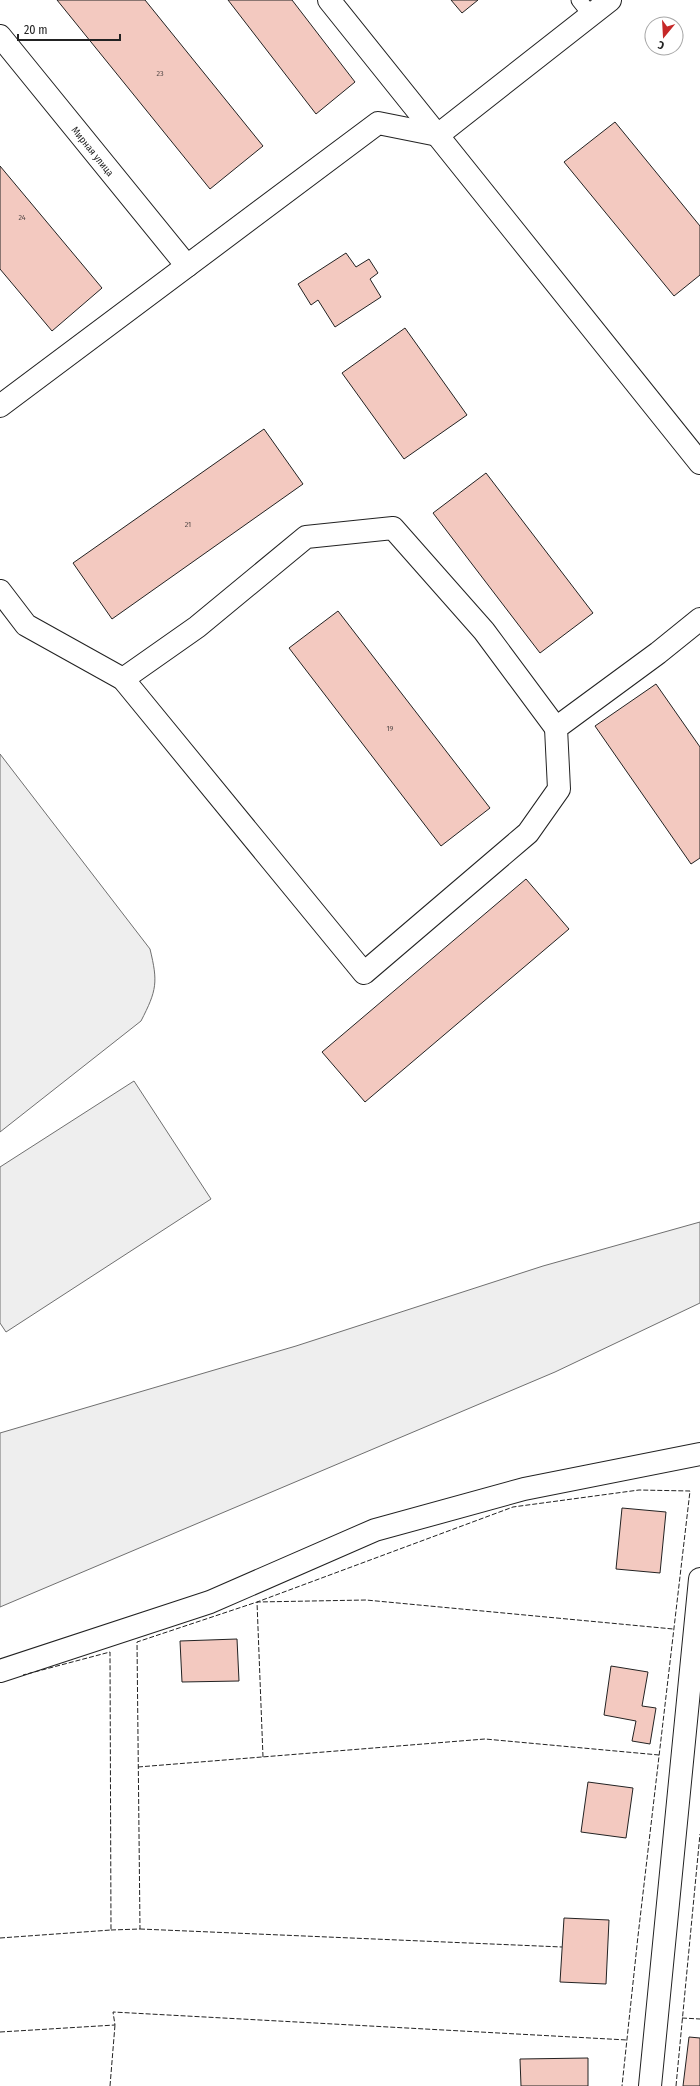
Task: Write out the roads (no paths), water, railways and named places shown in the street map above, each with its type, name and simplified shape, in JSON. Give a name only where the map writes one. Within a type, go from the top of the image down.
[{"type":"street","points":[[329,0],[700,463]]},
{"type":"street","points":[[438,135],[585,8],[610,0]]},
{"type":"street","name":"Мирная улица","points":[[0,36],[187,266]]},
{"type":"street","points":[[0,406],[378,123],[438,135]]},
{"type":"street","points":[[0,591],[26,625],[123,678],[364,973],[528,834],[559,789],[556,728],[484,631],[393,528],[306,538],[198,627],[123,678]]},
{"type":"street","points":[[556,728],[658,653],[700,619]]},
{"type":"street","points":[[0,1671],[210,1602],[375,1530],[524,1490],[700,1454]]},
{"type":"street","points":[[650,2086],[700,1579]]}]
